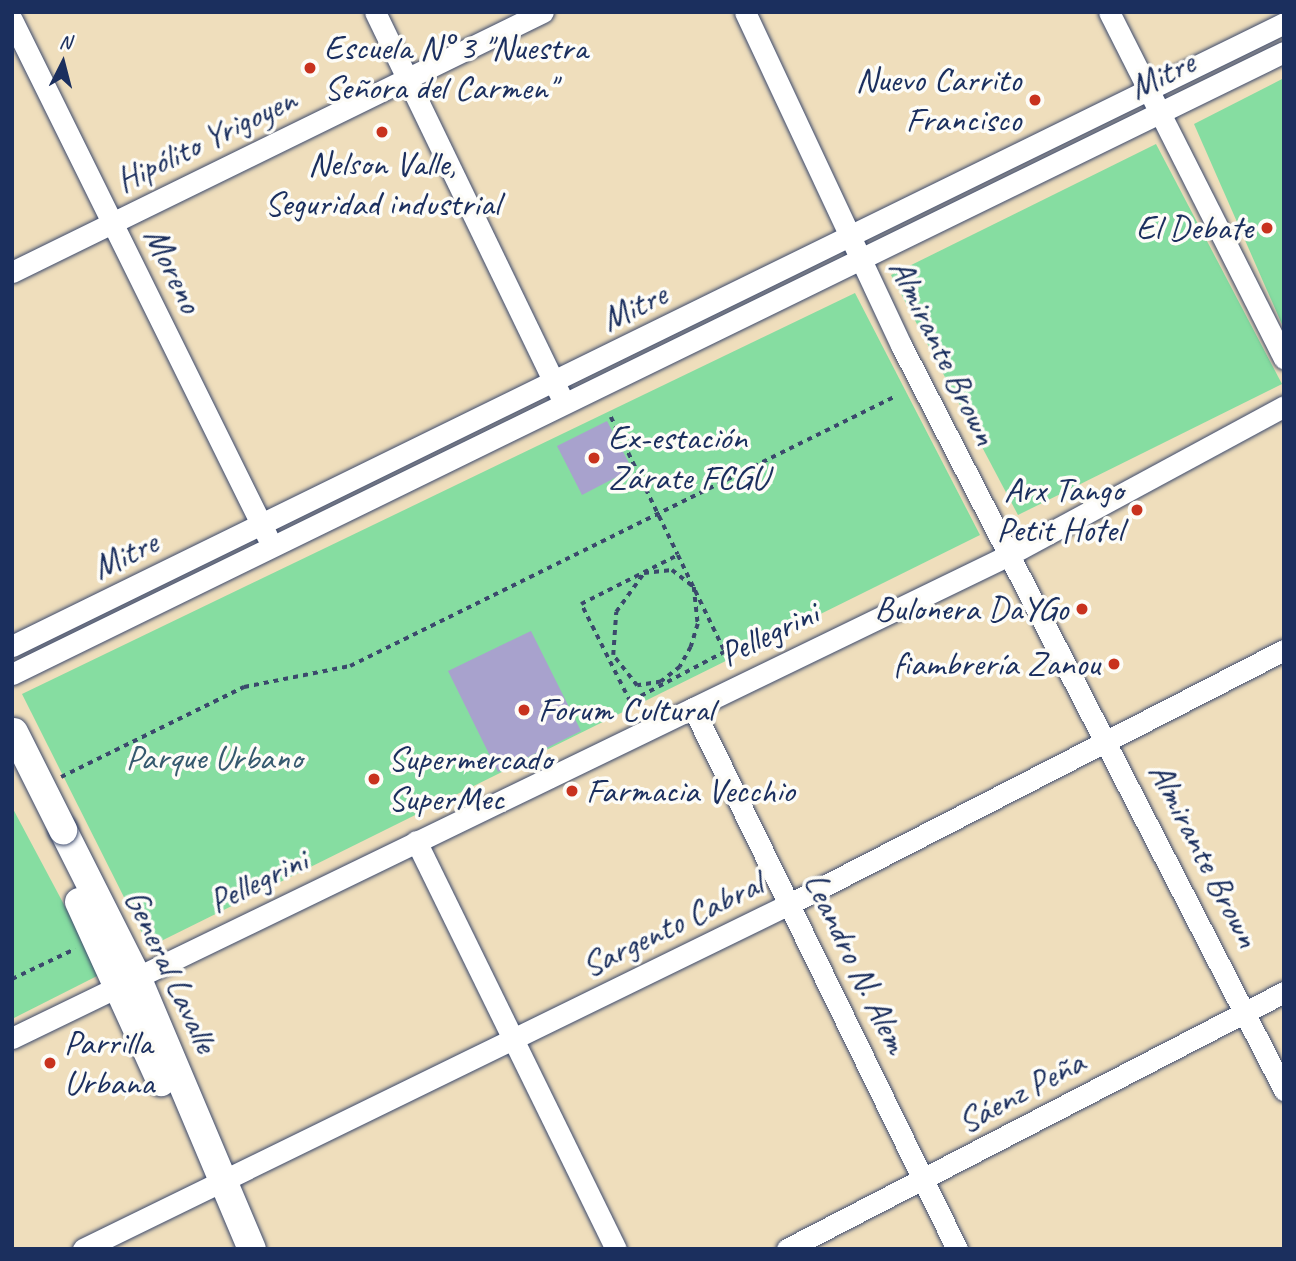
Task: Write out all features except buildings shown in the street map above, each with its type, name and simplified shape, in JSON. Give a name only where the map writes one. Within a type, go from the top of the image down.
[{"type":"main road","name":"General Lavalle","points":[[13,731],[56,833],[95,939],[127,981]]},
{"type":"main road","name":"General Lavalle","points":[[12,765],[56,833],[127,981],[215,1183],[252,1249]]},
{"type":"main road","name":"General Lavalle","points":[[215,1183],[231,1249]]},
{"type":"street","points":[[375,12],[566,407]]},
{"type":"street","name":"Hipólito Yrigoyen","points":[[12,272],[543,12]]},
{"type":"street","name":"Almirante Brown","points":[[745,12],[938,421],[1007,556],[1108,741],[1284,1090]]},
{"type":"street","points":[[1109,12],[1284,358]]},
{"type":"street","name":"Moreno","points":[[12,20],[274,550]]},
{"type":"street","name":"Mitre","points":[[12,646],[554,383],[1284,23]]},
{"type":"street","name":"Mitre","points":[[12,674],[274,550],[1284,52]]},
{"type":"street","name":"Pellegrini","points":[[12,1038],[1007,556],[1284,406]]},
{"type":"street","name":"Sargento Cabral","points":[[83,1249],[518,1039],[791,903],[1284,650]]},
{"type":"street","name":"Leandro N. Alem","points":[[693,708],[791,903],[957,1249]]},
{"type":"street","points":[[416,841],[518,1039],[616,1249]]},
{"type":"street","name":"Sáenz Peña","points":[[787,1249],[1284,992]]},
{"type":"path","points":[[52,780],[244,687],[350,666],[896,396]]},
{"type":"path","points":[[611,417],[657,513],[678,555],[694,587],[725,652],[631,702],[581,604],[678,555]]},
{"type":"path","points":[[672,570],[694,587],[698,624],[680,667],[661,682],[637,686],[622,674],[612,634],[627,589],[644,573],[672,570]]},
{"type":"path","points":[[12,979],[95,939]]},
{"type":"green space","points":[[1284,78],[1284,329],[1194,124]]},
{"type":"green space","points":[[1156,144],[1282,384],[1018,515],[891,275]]},
{"type":"green space","name":"Parque Urbano","points":[[855,293],[980,535],[149,947],[22,694]]},
{"type":"green space","points":[[12,807],[101,974],[12,1019]]},
{"type":"place","name":"Escuela N° 3 \"Nuestra Señora del Carmen\"","points":[[310,68]]},
{"type":"place","name":"Nuevo Carrito Francisco","points":[[1035,100]]},
{"type":"place","name":"Nelson Valle, Seguridad industrial","points":[[382,132]]},
{"type":"place","name":"El Debate","points":[[1267,228]]},
{"type":"place","name":"Ex-estación Zárate FCGU","points":[[594,458]]},
{"type":"place","name":"Arx Tango Petit Hotel","points":[[1137,510]]},
{"type":"place","name":"Bulonera DaYGo","points":[[1082,609]]},
{"type":"place","name":"fiambrería Zanou","points":[[1114,664]]},
{"type":"place","name":"Forum Cultural","points":[[524,710]]},
{"type":"place","name":"Supermercado SuperMec","points":[[374,779]]},
{"type":"place","name":"Farmacia Vecchio","points":[[572,791]]},
{"type":"place","name":"Parrilla Urbana","points":[[50,1063]]}]
